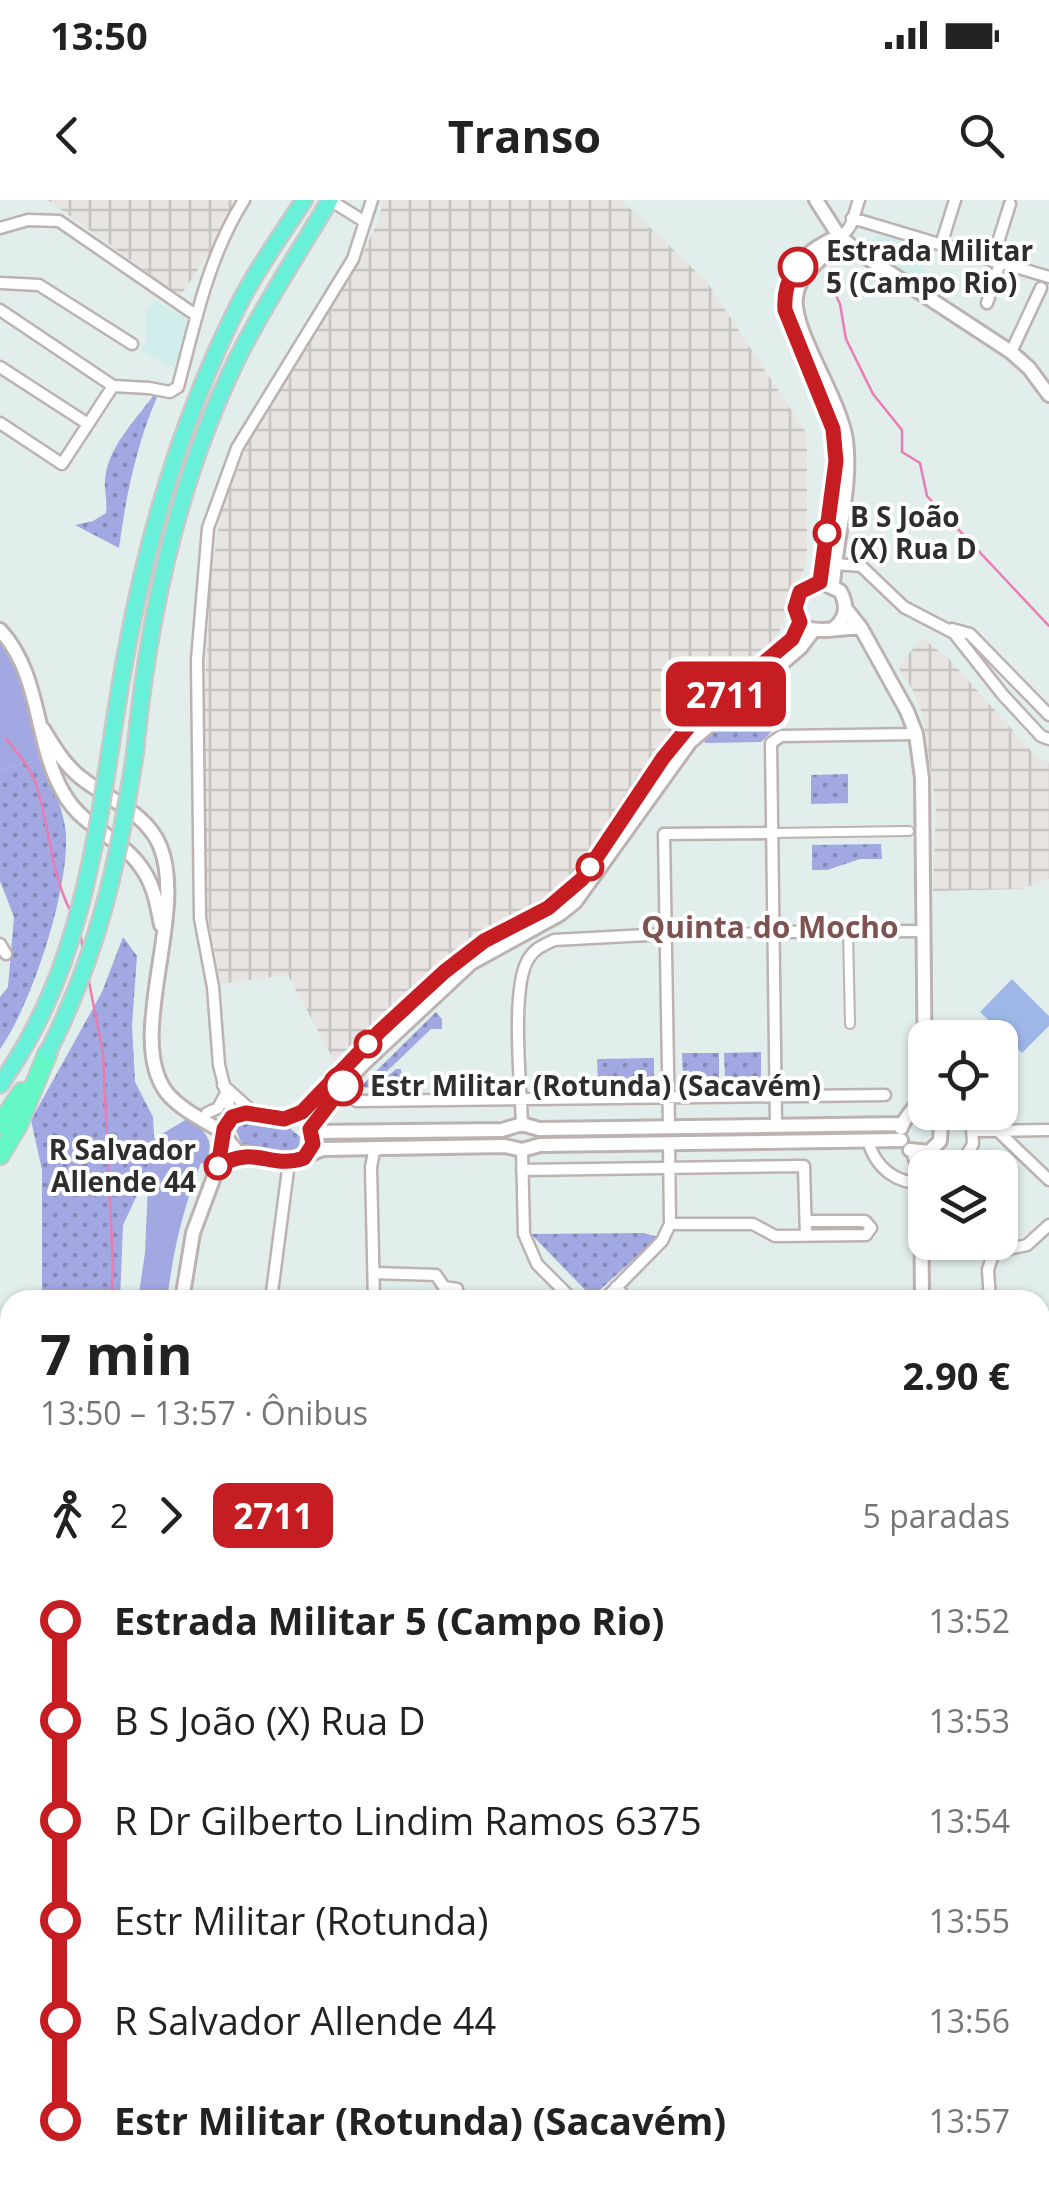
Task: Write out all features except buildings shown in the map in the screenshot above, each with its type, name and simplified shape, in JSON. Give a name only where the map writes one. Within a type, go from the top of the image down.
[{"type":"highway","points":[[0,1085],[44,1006],[72,938],[99,821],[135,598],[154,518],[181,437],[240,301],[304,200]]},
{"type":"highway","points":[[0,1156],[72,1004],[100,930],[115,872],[136,753],[142,680],[156,603],[190,476],[236,360],[330,200]]},
{"type":"highway","points":[[0,1125],[48,1052]]},
{"type":"street","points":[[0,310],[112,386],[170,392],[178,388],[212,262],[228,224],[244,200]]},
{"type":"street","points":[[330,200],[360,219]]},
{"type":"street","points":[[184,1290],[193,1233],[231,1118],[200,918],[196,660],[208,528],[237,448],[353,259],[360,219],[372,200]]},
{"type":"street","points":[[816,200],[839,236],[1010,352],[1048,389]]},
{"type":"street","points":[[813,632],[800,622],[795,608],[800,592],[826,583],[834,564],[848,471],[845,437],[826,379],[795,310],[796,294],[801,280],[831,251],[840,228],[852,218],[860,200]]},
{"type":"street","points":[[941,245],[955,200]]},
{"type":"street","points":[[987,302],[1010,204]]},
{"type":"street","points":[[852,218],[1049,277]]},
{"type":"street","points":[[0,228],[28,220],[59,221],[197,316]]},
{"type":"street","points":[[826,583],[836,461],[833,429],[790,326],[784,301],[790,276],[799,265],[824,243],[839,236]]},
{"type":"street","points":[[0,282],[40,284],[132,344]]},
{"type":"street","points":[[1010,352],[1042,288]]},
{"type":"street","points":[[0,367],[88,424]]},
{"type":"street","points":[[0,423],[62,464],[112,386]]},
{"type":"street","points":[[834,564],[860,566],[904,607],[954,633],[1003,694],[1041,736],[1049,739]]},
{"type":"street","points":[[826,583],[840,591],[846,609],[861,628],[907,710],[916,734],[922,778],[924,1020]]},
{"type":"street","points":[[834,628],[844,618],[846,609]]},
{"type":"street","points":[[284,1119],[298,1114],[319,1097],[380,1031],[444,972],[484,941],[548,908],[569,892],[582,879],[681,735],[792,639],[800,622]]},
{"type":"street","points":[[941,626],[970,634],[1049,715]]},
{"type":"street","points":[[308,1155],[313,1144],[311,1130],[322,1109],[408,1019],[471,963],[575,902],[690,742],[800,648],[813,632],[861,628]]},
{"type":"street","points":[[0,630],[23,668],[61,790],[78,816],[139,864],[155,892],[163,932]]},
{"type":"street","points":[[43,729],[60,757],[80,777],[143,821],[158,842],[167,867],[168,904],[152,1040],[154,1064],[169,1094],[200,1113],[224,1134],[230,1146],[248,1154],[290,1162],[323,1149],[902,1140]]},
{"type":"street","points":[[776,1125],[771,743],[781,736],[916,734]]},
{"type":"street","points":[[669,1127],[664,834],[909,832]]},
{"type":"street","points":[[522,1147],[535,1137],[522,1126],[519,989],[529,958],[539,947],[554,940],[666,934],[923,930]]},
{"type":"street","points":[[848,932],[850,1024]]},
{"type":"street","points":[[200,1113],[218,1108],[224,1090]]},
{"type":"street","points":[[224,1090],[254,1114]]},
{"type":"street","points":[[356,1101],[885,1095]]},
{"type":"street","points":[[322,1109],[324,1122],[334,1132]]},
{"type":"street","points":[[200,1113],[231,1118],[254,1114],[284,1119],[311,1130],[334,1132],[908,1121]]},
{"type":"street","points":[[902,1124],[902,1140],[911,1150]]},
{"type":"street","points":[[522,1126],[509,1136],[522,1147],[524,1234],[537,1264],[563,1290]]},
{"type":"street","points":[[934,1150],[940,1130]]},
{"type":"street","points":[[970,1150],[975,1131],[1049,1130]]},
{"type":"street","points":[[999,1132],[1049,1180]]},
{"type":"street","points":[[868,1141],[873,1156],[892,1176],[908,1179]]},
{"type":"street","points":[[616,1288],[662,1240],[670,1224],[669,1143]]},
{"type":"street","points":[[355,1148],[371,1167]]},
{"type":"street","points":[[374,1290],[371,1167],[374,1152],[380,1148]]},
{"type":"street","points":[[218,1166],[248,1154]]},
{"type":"street","points":[[272,1290],[290,1162]]},
{"type":"street","points":[[522,1170],[804,1166],[806,1236]]},
{"type":"street","points":[[670,1224],[754,1224],[775,1236],[866,1235],[872,1228],[866,1221],[806,1221]]},
{"type":"street","points":[[989,1290],[992,1258],[999,1251],[1027,1245],[1049,1225]]},
{"type":"street","points":[[922,1260],[922,1290]]},
{"type":"street","points":[[375,1273],[436,1275],[444,1287],[457,1290]]},
{"type":"shaded area","points":[[48,200],[246,200],[180,296]]},
{"type":"shaded area","points":[[383,200],[621,200],[706,281],[807,434],[807,561],[777,637],[709,692],[584,869],[549,904],[415,992],[337,1066],[288,975],[221,984],[203,891],[202,750],[210,584],[221,512],[247,446],[353,273],[379,220]]},
{"type":"shaded area","points":[[878,233],[916,244],[928,286],[873,253],[869,242]]},
{"type":"shaded area","points":[[155,300],[189,320],[174,368],[140,350],[146,342],[145,315]]},
{"type":"shaded area","points":[[153,396],[157,397],[133,471],[119,548],[75,525],[106,513],[105,481],[111,457]]},
{"type":"shaded area","points":[[922,638],[950,660],[1032,752],[1049,763],[1049,879],[1022,889],[933,891],[936,805],[922,713],[898,667]]},
{"type":"shaded area","points":[[0,641],[15,667],[44,758],[0,770]]},
{"type":"shaded area","points":[[787,670],[790,702],[774,702],[777,726],[761,742],[705,743],[704,740]]},
{"type":"shaded area","points":[[44,758],[65,825],[61,885],[36,976],[0,1049],[0,997],[8,987],[14,917],[0,881],[0,770]]},
{"type":"shaded area","points":[[848,774],[848,803],[811,804],[811,775]]},
{"type":"shaded area","points":[[881,844],[882,859],[860,859],[827,870],[812,870],[812,845]]},
{"type":"shaded area","points":[[123,937],[137,956],[132,1025],[135,1082],[153,1117],[155,1157],[123,1225],[120,1290],[42,1290],[42,1170],[31,1120],[102,992]]},
{"type":"shaded area","points":[[1012,979],[1049,1016],[1049,1026],[1022,1053],[1018,1049],[1018,1020],[988,1020],[980,1012]]},
{"type":"shaded area","points":[[436,1012],[442,1019],[442,1029],[431,1029],[378,1080],[401,1069],[403,1084],[399,1090],[360,1087]]},
{"type":"shaded area","points":[[761,1052],[761,1080],[725,1080],[724,1053]]},
{"type":"shaded area","points":[[682,1053],[719,1053],[719,1080],[683,1081]]},
{"type":"shaded area","points":[[654,1058],[654,1081],[598,1082],[597,1059]]},
{"type":"shaded area","points":[[187,1119],[208,1138],[210,1150],[207,1165],[201,1163],[184,1213],[169,1290],[139,1290],[150,1141]]},
{"type":"shaded area","points":[[251,1121],[291,1129],[300,1137],[299,1147],[287,1153],[242,1144],[236,1130],[240,1124]]},
{"type":"shaded area","points":[[644,1233],[658,1237],[600,1290],[585,1290],[531,1234]]},
{"type":"waterway","points":[[829,281],[840,304],[846,339],[873,394],[902,430],[902,452],[920,463],[927,496],[1049,626]]},
{"type":"waterway","points":[[6,738],[36,784],[59,881],[71,912]]},
{"type":"waterway","points":[[80,933],[83,949]]},
{"type":"waterway","points":[[88,977],[103,1053],[112,1290]]},
{"type":"bus line","name":"2711","points":[[343,1086],[310,1129],[313,1144],[304,1158],[290,1162],[248,1154],[218,1166],[224,1129],[232,1117],[246,1113],[284,1119],[302,1112],[444,972],[484,941],[548,908],[569,892],[690,725],[792,639],[800,622],[796,600],[805,587],[820,582],[836,461],[833,429],[785,310],[785,292],[798,267]]},
{"type":"place","name":"Estrada Militar 5 (Campo Rio)","points":[[798,267]]},
{"type":"place","name":"B S João (X) Rua D","points":[[827,533]]},
{"type":"place","name":"Estr Militar (Rotunda) (Sacavém)","points":[[343,1086]]},
{"type":"place","name":"R Salvador Allende 44","points":[[218,1166]]},
{"type":"district","name":"Quinta do Mocho","points":[[770,928]]}]
